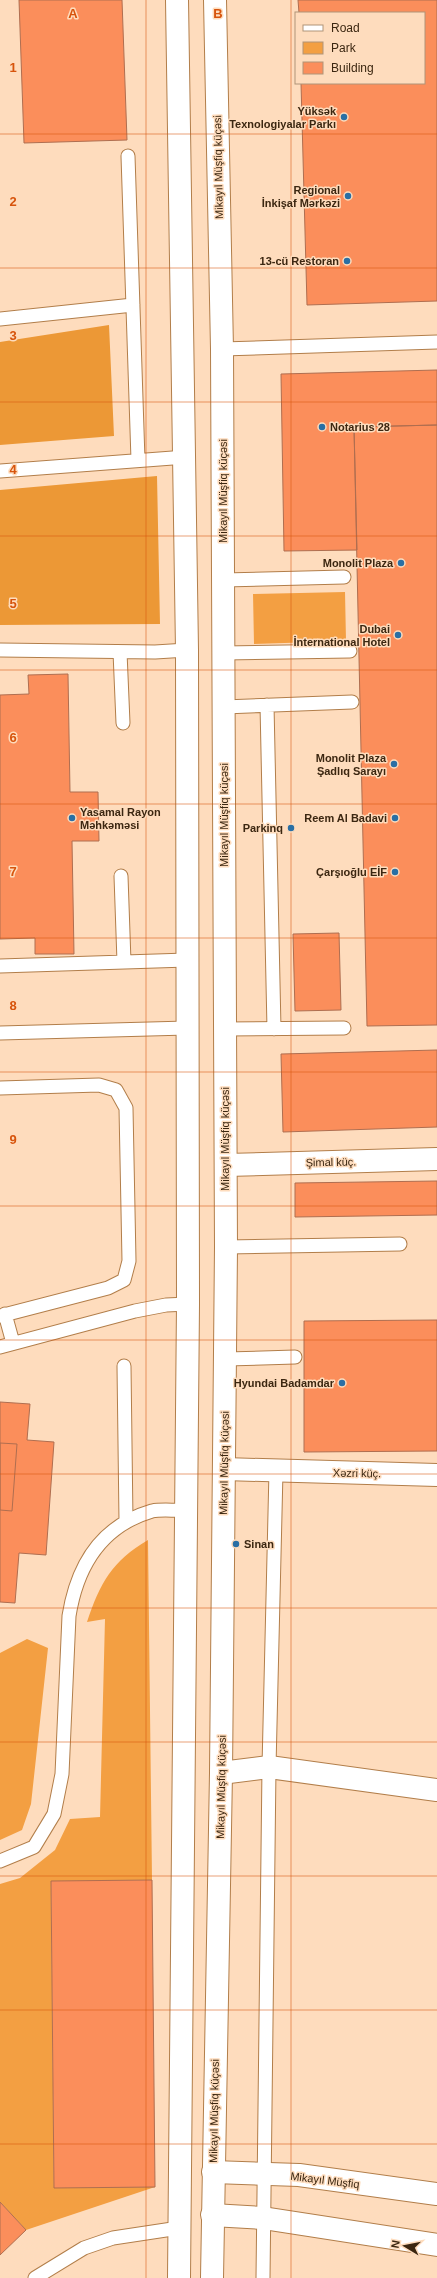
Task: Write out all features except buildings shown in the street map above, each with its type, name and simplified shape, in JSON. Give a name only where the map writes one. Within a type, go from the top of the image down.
[{"type":"main road","points":[[177,0],[186,457],[188,650],[188,1304],[179,2278]]},
{"type":"main road","name":"Mikayıl Müşfiq küçəsi","points":[[212,2278],[221,1773],[226,1359],[222,349],[215,0]]},
{"type":"main road","name":"Şimal küç.","points":[[226,1165],[437,1159]]},
{"type":"main road","name":"Xəzri küç.","points":[[224,1469],[437,1475]]},
{"type":"main road","points":[[221,1773],[269,1767],[437,1790]]},
{"type":"main road","name":"Mikayıl Müşfiq","points":[[213,2172],[264,2175],[299,2175],[437,2194]]},
{"type":"main road","points":[[212,2215],[262,2218],[437,2245]]},
{"type":"lane","points":[[128,156],[138,460]]},
{"type":"lane","points":[[0,319],[133,305]]},
{"type":"lane","points":[[222,349],[437,342]]},
{"type":"lane","points":[[0,471],[186,457]]},
{"type":"lane","points":[[223,580],[344,577]]},
{"type":"lane","points":[[0,650],[120,652],[188,650]]},
{"type":"lane","points":[[223,653],[350,651]]},
{"type":"lane","points":[[120,652],[123,723]]},
{"type":"lane","points":[[224,707],[352,702]]},
{"type":"lane","points":[[267,705],[274,1029]]},
{"type":"lane","points":[[120,876],[124,962]]},
{"type":"lane","points":[[0,966],[187,960]]},
{"type":"lane","points":[[0,1033],[187,1028]]},
{"type":"lane","points":[[225,1029],[344,1028]]},
{"type":"lane","points":[[0,1088],[99,1085],[116,1090],[126,1108],[129,1261],[124,1280],[108,1288],[3,1315],[13,1343]]},
{"type":"lane","points":[[226,1247],[400,1244]]},
{"type":"lane","points":[[0,1347],[135,1311],[166,1305],[188,1304]]},
{"type":"lane","points":[[226,1359],[295,1357]]},
{"type":"lane","points":[[124,1366],[126,1521]]},
{"type":"lane","points":[[263,2278],[262,2218],[264,2175],[269,1767],[276,1471]]},
{"type":"lane","points":[[0,1861],[34,1847],[54,1814],[62,1774],[69,1616],[73,1590],[85,1562],[98,1546],[126,1521],[154,1511],[186,1510]]},
{"type":"lane","points":[[35,2278],[84,2248],[113,2238],[179,2228]]},
{"type":"green space","points":[[345,592],[346,641],[254,644],[253,594]]},
{"type":"green space","points":[[148,1540],[152,1880],[51,1882],[54,2187],[155,2187],[26,2230],[0,2202],[0,1884],[20,1878],[55,1850],[70,1819],[100,1817],[105,1619],[87,1622],[97,1596],[109,1574],[125,1556]]},
{"type":"green space","points":[[27,1639],[48,1648],[31,1804],[22,1830],[0,1840],[0,1653]]},
{"type":"shaded area","points":[[109,325],[114,436],[0,445],[0,342]]},
{"type":"shaded area","points":[[157,476],[160,624],[0,625],[0,490]]},
{"type":"place","name":"Yüksək Texnologiyalar Parkı","points":[[344,117]]},
{"type":"place","name":"Regional İnkişaf Mərkəzi","points":[[348,196]]},
{"type":"place","name":"13-cü Restoran","points":[[347,261]]},
{"type":"place","name":"Notarius 28","points":[[322,427]]},
{"type":"place","name":"Monolit Plaza","points":[[401,563]]},
{"type":"place","name":"Dubai İnternational Hotel","points":[[398,635]]},
{"type":"place","name":"Monolit Plaza Şadlıq Sarayı","points":[[394,764]]},
{"type":"place","name":"Yasamal Rayon Məhkəməsi","points":[[72,818]]},
{"type":"place","name":"Reem Al Badavi","points":[[395,818]]},
{"type":"place","name":"Parkinq","points":[[291,828]]},
{"type":"place","name":"Çarşıoğlu EİF","points":[[395,872]]},
{"type":"place","name":"Hyundai Badamdar","points":[[342,1383]]},
{"type":"place","name":"Sinan","points":[[236,1544]]}]
